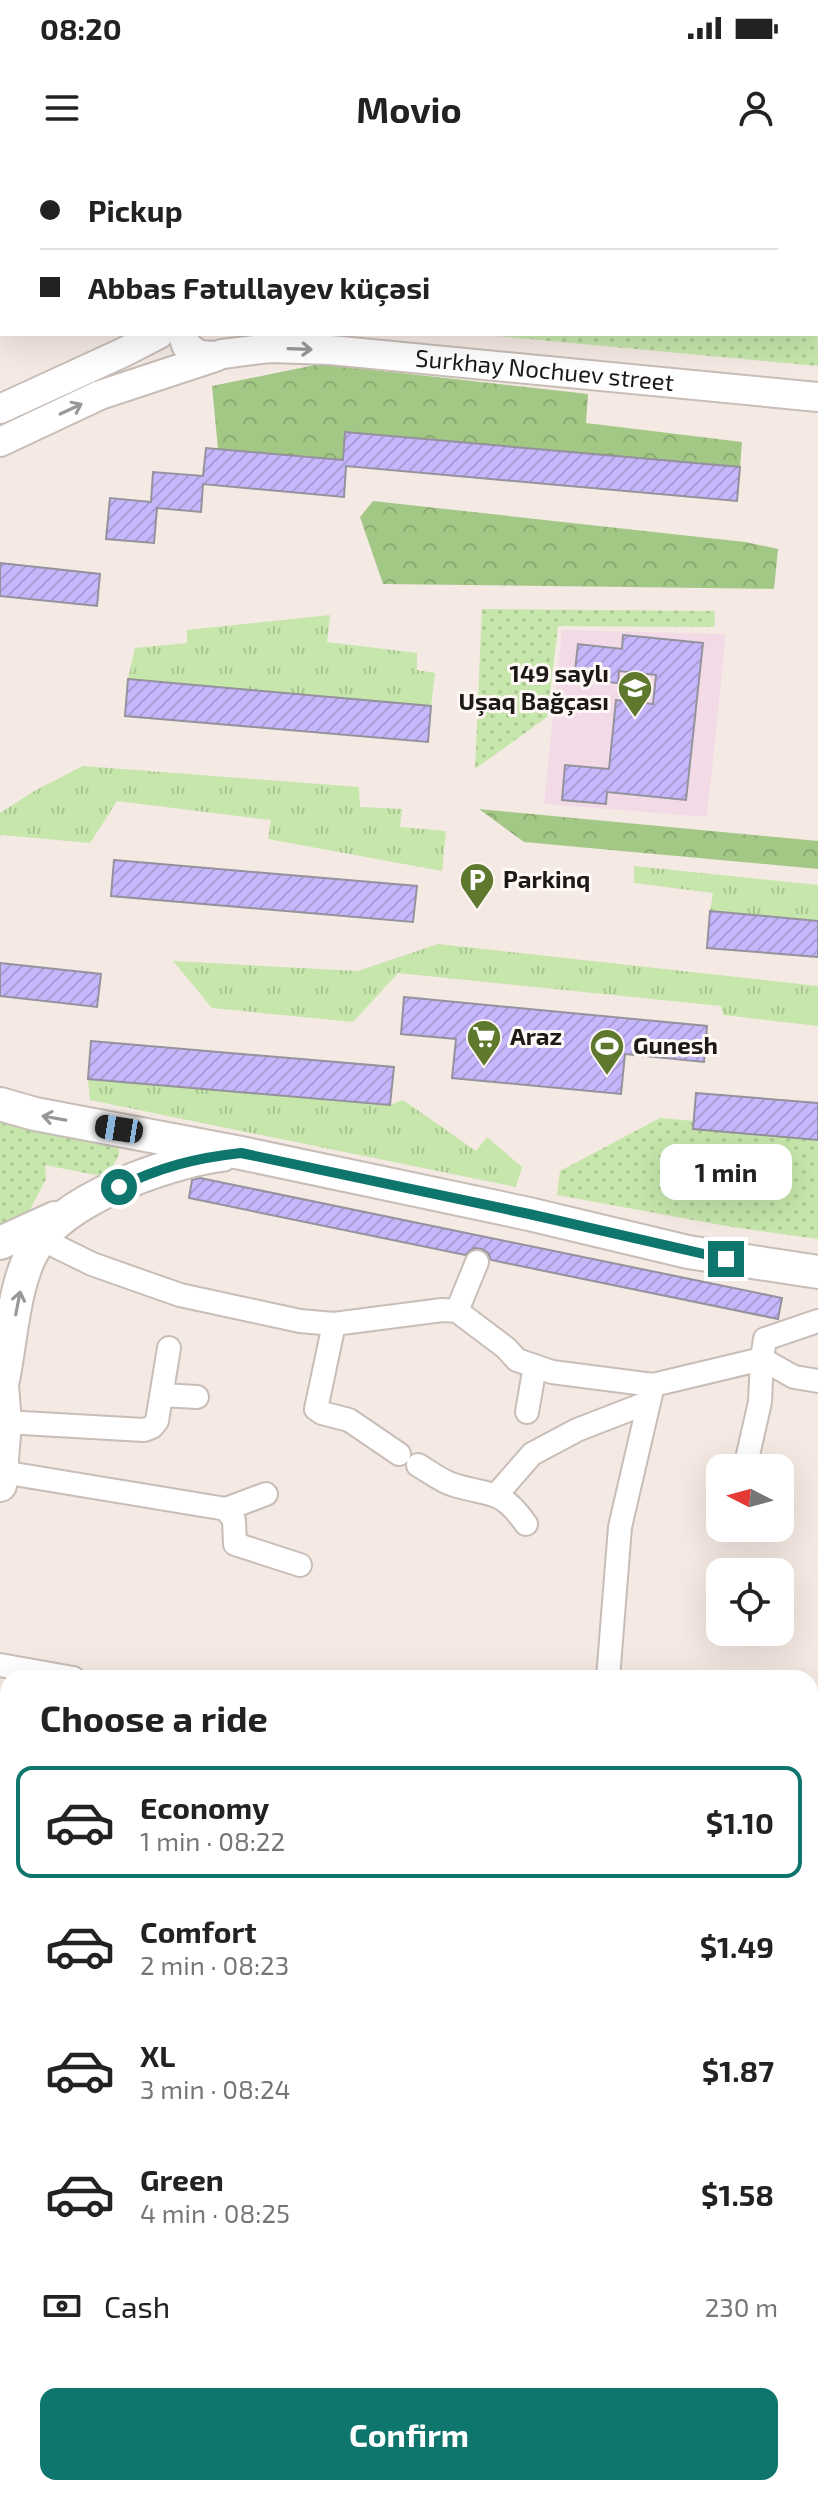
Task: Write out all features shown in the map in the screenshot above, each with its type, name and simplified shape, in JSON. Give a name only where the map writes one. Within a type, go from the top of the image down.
[{"type":"main road","points":[[0,1104],[35,1114],[241,1153],[529,1214],[659,1246],[818,1272]]},
{"type":"main road","points":[[119,1129],[135,1142],[138,1151],[133,1169],[119,1187]]},
{"type":"main road","points":[[0,1243],[158,1169],[193,1159],[241,1153]]},
{"type":"main road","points":[[1,1479],[5,1422],[2,1371],[21,1286],[28,1263],[41,1239],[56,1222],[76,1209]]},
{"type":"street","points":[[0,409],[155,336]]},
{"type":"street","points":[[184,336],[192,351],[206,357],[224,348]]},
{"type":"street","name":"Surkhay Nochuev street","points":[[351,336],[818,381]]},
{"type":"street","name":"Surkhay Nochuev street","points":[[0,442],[100,395],[224,348],[330,350],[818,397]]},
{"type":"street","points":[[41,1239],[92,1264],[180,1295],[300,1321],[334,1324],[442,1310],[457,1311],[517,1360],[552,1372],[651,1394]]},
{"type":"street","points":[[457,1311],[477,1262]]},
{"type":"street","points":[[748,1454],[760,1402],[765,1339],[818,1321]]},
{"type":"street","points":[[334,1324],[316,1409],[349,1420],[408,1460],[450,1483],[497,1494],[513,1506],[526,1524]]},
{"type":"street","points":[[5,1422],[144,1430],[152,1427],[157,1421],[169,1348]]},
{"type":"street","points":[[497,1494],[532,1454],[651,1394],[762,1359],[794,1377],[818,1381]]},
{"type":"street","points":[[527,1412],[535,1366]]},
{"type":"street","points":[[609,1670],[620,1527],[651,1394]]},
{"type":"street","points":[[162,1395],[197,1397]]},
{"type":"street","points":[[1,1479],[226,1509],[266,1494]]},
{"type":"street","points":[[226,1509],[234,1520],[235,1544],[300,1565]]},
{"type":"street","points":[[0,1665],[28,1670]]},
{"type":"shaded area","name":"149 saylı Uşaq Bağçası","points":[[562,630],[726,634],[707,817],[544,804]]},
{"type":"green space","points":[[497,336],[818,336],[818,366]]},
{"type":"green space","points":[[320,364],[588,394],[586,423],[742,442],[740,467],[345,433],[343,460],[218,449],[212,386]]},
{"type":"green space","points":[[373,501],[745,542],[778,549],[774,589],[383,584],[360,517]]},
{"type":"green space","points":[[482,609],[715,611],[714,627],[558,626],[547,717],[475,769]]},
{"type":"green space","points":[[330,615],[327,642],[417,653],[417,670],[435,673],[431,706],[128,679],[135,648],[187,643],[187,630]]},
{"type":"green space","points":[[83,766],[359,787],[360,807],[402,809],[400,827],[446,831],[442,871],[268,839],[271,820],[117,801],[90,843],[1,835],[0,839],[0,813]]},
{"type":"green space","points":[[479,809],[818,841],[818,869],[524,842]]},
{"type":"green space","points":[[634,866],[818,885],[818,921],[710,911],[713,893],[634,883]]},
{"type":"green space","points":[[438,944],[818,986],[818,1026],[723,1015],[721,1006],[398,973],[353,1022],[212,1008],[173,961],[358,971]]},
{"type":"green space","points":[[88,1079],[390,1105],[403,1100],[476,1151],[487,1137],[522,1167],[516,1187],[90,1100]]},
{"type":"green space","points":[[0,1118],[118,1141],[119,1155],[106,1177],[45,1165],[46,1179],[25,1219],[0,1226]]},
{"type":"green space","points":[[660,1118],[694,1121],[694,1129],[818,1140],[818,1239],[732,1227],[557,1195],[560,1171]]},
{"type":"building","points":[[345,432],[740,467],[737,501],[346,466],[344,497],[203,484],[201,512],[157,508],[154,543],[106,539],[110,498],[151,502],[153,472],[203,476],[206,448],[343,460]]},
{"type":"building","points":[[0,563],[100,574],[97,606],[0,596]]},
{"type":"building","points":[[623,635],[703,643],[686,800],[607,792],[606,804],[562,800],[565,765],[609,769],[616,700],[653,704],[656,675],[619,671],[618,683],[574,679],[578,644],[622,649]]},
{"type":"building","points":[[128,679],[431,706],[428,742],[125,716]]},
{"type":"building","points":[[114,860],[417,886],[413,922],[111,896]]},
{"type":"building","points":[[710,911],[818,921],[818,957],[707,948]]},
{"type":"building","points":[[0,963],[101,974],[97,1007],[0,996]]},
{"type":"building","points":[[404,997],[707,1026],[704,1062],[625,1054],[621,1094],[452,1078],[456,1039],[401,1034]]},
{"type":"building","points":[[91,1041],[394,1067],[390,1105],[88,1079]]},
{"type":"building","points":[[696,1093],[818,1103],[818,1140],[693,1129]]},
{"type":"building","points":[[200,1178],[782,1298],[778,1319],[491,1260],[482,1249],[474,1248],[465,1255],[189,1198],[192,1180]]},
{"type":"place","name":"149 saylı Uşaq Bağçası","points":[[635,719]]},
{"type":"place","name":"Parkinq","points":[[477,911]]},
{"type":"place","name":"Araz","points":[[484,1068]]},
{"type":"place","name":"Gunesh","points":[[607,1077]]},
{"type":"route","points":[[119,1187],[158,1169],[193,1159],[241,1153],[726,1259]]}]
